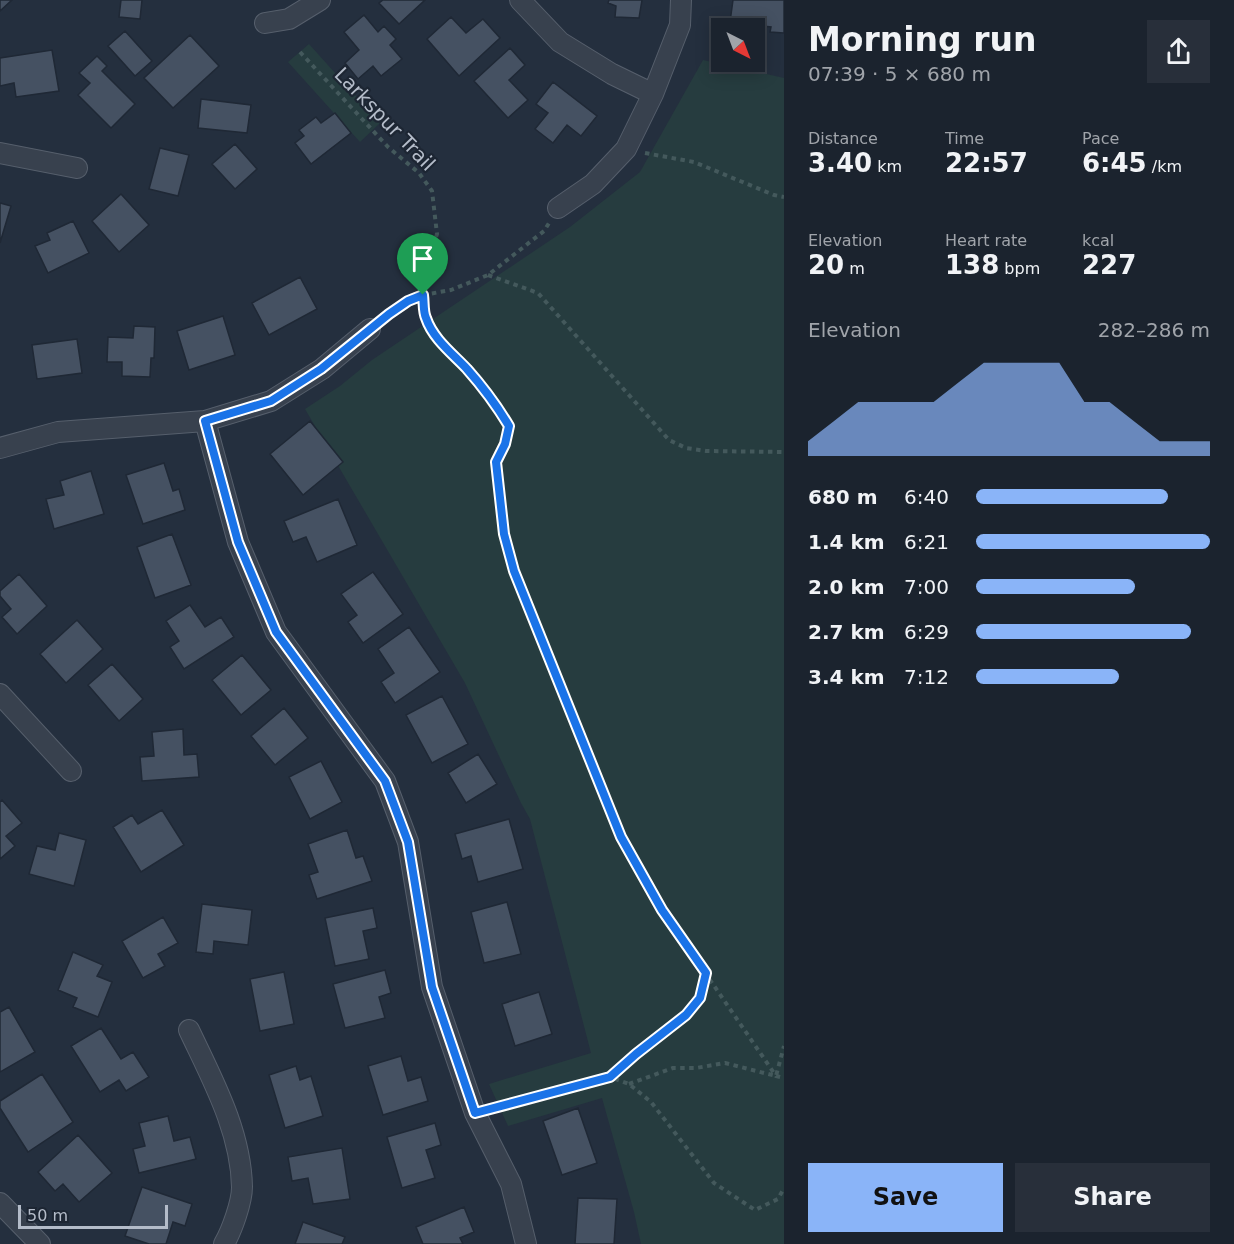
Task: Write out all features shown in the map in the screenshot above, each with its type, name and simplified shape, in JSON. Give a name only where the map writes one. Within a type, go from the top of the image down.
[{"type":"street","points":[[265,23],[289,19],[320,0]]},
{"type":"street","points":[[520,0],[560,42],[612,74],[653,94]]},
{"type":"street","points":[[558,208],[593,184],[626,149],[653,94],[680,25],[681,0]]},
{"type":"street","points":[[0,153],[77,168]]},
{"type":"street","points":[[0,448],[58,432],[205,421],[271,401],[321,369],[370,329]]},
{"type":"street","points":[[205,421],[238,542],[276,632],[385,781],[408,842],[432,987],[475,1113],[512,1184],[526,1244]]},
{"type":"street","points":[[0,694],[71,771]]},
{"type":"street","points":[[189,1030],[235,1135],[242,1188],[231,1232],[224,1244]]},
{"type":"street","points":[[0,1203],[40,1244]]},
{"type":"path","name":"Larkspur Trail","points":[[300,51],[388,147],[419,173],[432,191],[437,234],[428,264],[423,295],[426,319],[437,336],[498,408],[509,426],[505,444],[496,462],[504,534],[514,571],[621,837],[662,910],[776,1076]]},
{"type":"path","points":[[626,149],[694,162],[774,195],[784,196]]},
{"type":"path","points":[[370,329],[408,301],[423,295],[451,290],[488,275],[544,231],[558,208]]},
{"type":"path","points":[[488,275],[538,293],[669,440],[686,448],[706,451],[784,452]]},
{"type":"path","points":[[475,1113],[610,1077],[686,1015],[700,998],[706,973]]},
{"type":"path","points":[[776,1076],[784,1046]]},
{"type":"path","points":[[629,1084],[673,1068],[696,1068],[725,1063],[784,1078]]},
{"type":"path","points":[[610,1077],[629,1084],[651,1102],[714,1183],[755,1210],[778,1198],[784,1188]]},
{"type":"green space","points":[[309,44],[380,123],[360,142],[288,62]]},
{"type":"green space","points":[[703,60],[711,62],[711,72],[757,72],[784,78],[784,1244],[641,1244],[602,1098],[508,1126],[489,1084],[591,1053],[530,819],[465,683],[305,409],[340,386],[372,360],[570,227],[640,172]]},
{"type":"building","points":[[0,0],[12,0],[0,11]]},
{"type":"building","points":[[121,0],[142,0],[140,19],[119,17]]},
{"type":"building","points":[[383,0],[425,0],[399,24],[379,3]]},
{"type":"building","points":[[609,0],[642,0],[639,18],[615,17],[616,6],[608,3]]},
{"type":"building","points":[[733,0],[784,0],[784,33],[770,32],[771,27],[765,26],[765,18],[731,18]]},
{"type":"building","points":[[364,15],[378,32],[384,26],[396,39],[390,45],[402,59],[381,76],[373,66],[358,79],[345,63],[359,50],[344,32]]},
{"type":"building","points":[[451,17],[466,33],[483,19],[500,38],[459,76],[427,39]]},
{"type":"building","points":[[125,31],[152,61],[135,76],[108,46]]},
{"type":"building","points":[[190,35],[219,66],[173,108],[144,78]]},
{"type":"building","points":[[510,48],[525,65],[509,80],[528,100],[508,118],[474,81]]},
{"type":"building","points":[[52,50],[59,91],[16,97],[14,83],[0,86],[0,58]]},
{"type":"building","points":[[97,56],[107,66],[102,71],[135,104],[111,128],[78,95],[90,83],[79,73]]},
{"type":"building","points":[[553,82],[597,116],[581,136],[567,125],[553,143],[535,129],[548,113],[536,104]]},
{"type":"building","points":[[201,99],[251,105],[247,133],[198,128]]},
{"type":"building","points":[[335,113],[351,133],[311,164],[295,143],[304,136],[299,130],[316,117],[321,123]]},
{"type":"building","points":[[235,144],[257,169],[235,189],[212,164]]},
{"type":"building","points":[[160,148],[189,155],[178,196],[149,189]]},
{"type":"building","points":[[121,194],[149,225],[119,252],[92,221]]},
{"type":"building","points":[[0,203],[11,206],[0,243]]},
{"type":"building","points":[[73,221],[89,253],[48,273],[35,246],[50,240],[47,233]]},
{"type":"building","points":[[300,277],[317,309],[269,335],[252,303]]},
{"type":"building","points":[[223,316],[235,355],[189,370],[177,331]]},
{"type":"building","points":[[134,326],[155,327],[154,358],[151,358],[150,377],[122,376],[122,362],[107,362],[108,337],[133,338]]},
{"type":"building","points":[[77,339],[82,373],[37,379],[32,345]]},
{"type":"building","points":[[310,421],[343,462],[303,495],[270,454]]},
{"type":"building","points":[[164,463],[173,491],[179,489],[185,510],[143,524],[126,475]]},
{"type":"building","points":[[91,471],[104,514],[54,529],[46,499],[64,495],[60,481]]},
{"type":"building","points":[[338,499],[357,545],[317,562],[306,537],[293,542],[284,521]]},
{"type":"building","points":[[172,534],[191,585],[155,598],[137,547]]},
{"type":"building","points":[[373,572],[403,614],[363,643],[348,622],[357,615],[341,594]]},
{"type":"building","points":[[19,574],[47,606],[17,634],[2,617],[11,609],[0,596],[0,591]]},
{"type":"building","points":[[190,605],[205,627],[221,617],[234,637],[184,669],[170,647],[179,641],[166,621]]},
{"type":"building","points":[[77,620],[103,649],[66,683],[40,654]]},
{"type":"building","points":[[409,627],[440,672],[395,703],[381,682],[394,673],[378,649]]},
{"type":"building","points":[[242,655],[271,690],[241,715],[212,680]]},
{"type":"building","points":[[112,664],[143,699],[119,721],[88,685]]},
{"type":"building","points":[[442,696],[468,744],[432,763],[406,715]]},
{"type":"building","points":[[284,708],[308,738],[275,765],[251,736]]},
{"type":"building","points":[[183,729],[184,755],[197,754],[199,777],[142,781],[140,757],[154,756],[152,732]]},
{"type":"building","points":[[478,754],[497,784],[466,803],[448,773]]},
{"type":"building","points":[[321,761],[342,802],[310,819],[289,777]]},
{"type":"building","points":[[2,800],[22,823],[6,836],[15,846],[0,859],[0,802]]},
{"type":"building","points":[[162,810],[184,845],[141,872],[113,827],[132,815],[138,824]]},
{"type":"building","points":[[509,819],[523,869],[478,882],[471,856],[462,859],[455,834]]},
{"type":"building","points":[[347,830],[356,858],[363,856],[372,881],[317,899],[309,875],[318,872],[308,844]]},
{"type":"building","points":[[59,833],[86,840],[74,886],[29,874],[37,846],[55,850]]},
{"type":"building","points":[[507,902],[521,954],[484,963],[471,912]]},
{"type":"building","points":[[202,904],[252,910],[248,945],[214,941],[213,954],[196,952]]},
{"type":"building","points":[[373,908],[377,928],[363,931],[369,959],[335,966],[325,918]]},
{"type":"building","points":[[163,917],[178,943],[158,954],[165,966],[143,978],[122,941]]},
{"type":"building","points":[[73,952],[103,965],[97,976],[112,982],[98,1017],[73,1007],[77,998],[58,990]]},
{"type":"building","points":[[385,970],[391,993],[379,997],[385,1018],[345,1028],[333,984]]},
{"type":"building","points":[[284,972],[294,1024],[260,1031],[250,979]]},
{"type":"building","points":[[539,992],[552,1034],[515,1046],[502,1004]]},
{"type":"building","points":[[9,1007],[35,1052],[0,1072],[0,1012]]},
{"type":"building","points":[[101,1028],[121,1059],[133,1052],[149,1077],[126,1091],[119,1080],[100,1092],[71,1046]]},
{"type":"building","points":[[401,1056],[408,1081],[421,1077],[428,1101],[383,1115],[368,1066]]},
{"type":"building","points":[[296,1066],[300,1080],[311,1076],[323,1116],[285,1128],[269,1075]]},
{"type":"building","points":[[42,1074],[73,1122],[28,1152],[0,1108],[0,1101]]},
{"type":"building","points":[[578,1108],[597,1163],[562,1175],[543,1121]]},
{"type":"building","points":[[168,1116],[174,1141],[190,1137],[196,1159],[139,1173],[133,1149],[145,1146],[139,1123]]},
{"type":"building","points":[[435,1123],[441,1145],[426,1150],[435,1178],[402,1188],[387,1137]]},
{"type":"building","points":[[78,1135],[112,1173],[79,1202],[63,1184],[55,1191],[38,1172]]},
{"type":"building","points":[[342,1148],[350,1199],[313,1204],[308,1178],[292,1181],[288,1157]]},
{"type":"building","points":[[142,1187],[192,1204],[185,1226],[173,1222],[166,1244],[149,1244],[125,1236]]},
{"type":"building","points":[[578,1198],[617,1199],[614,1244],[575,1244]]},
{"type":"building","points":[[464,1207],[474,1232],[460,1238],[463,1244],[423,1244],[416,1227]]},
{"type":"building","points":[[303,1222],[345,1237],[342,1244],[295,1244]]},
{"type":"route","points":[[423,295],[426,319],[437,336],[449,352],[467,369],[498,408],[509,426],[505,444],[496,462],[504,534],[514,571],[621,837],[662,910],[706,973],[700,998],[686,1015],[610,1077],[475,1113],[432,987],[408,842],[385,781],[276,632],[238,542],[205,421],[271,401],[321,369],[389,314],[408,301],[423,295]]}]
